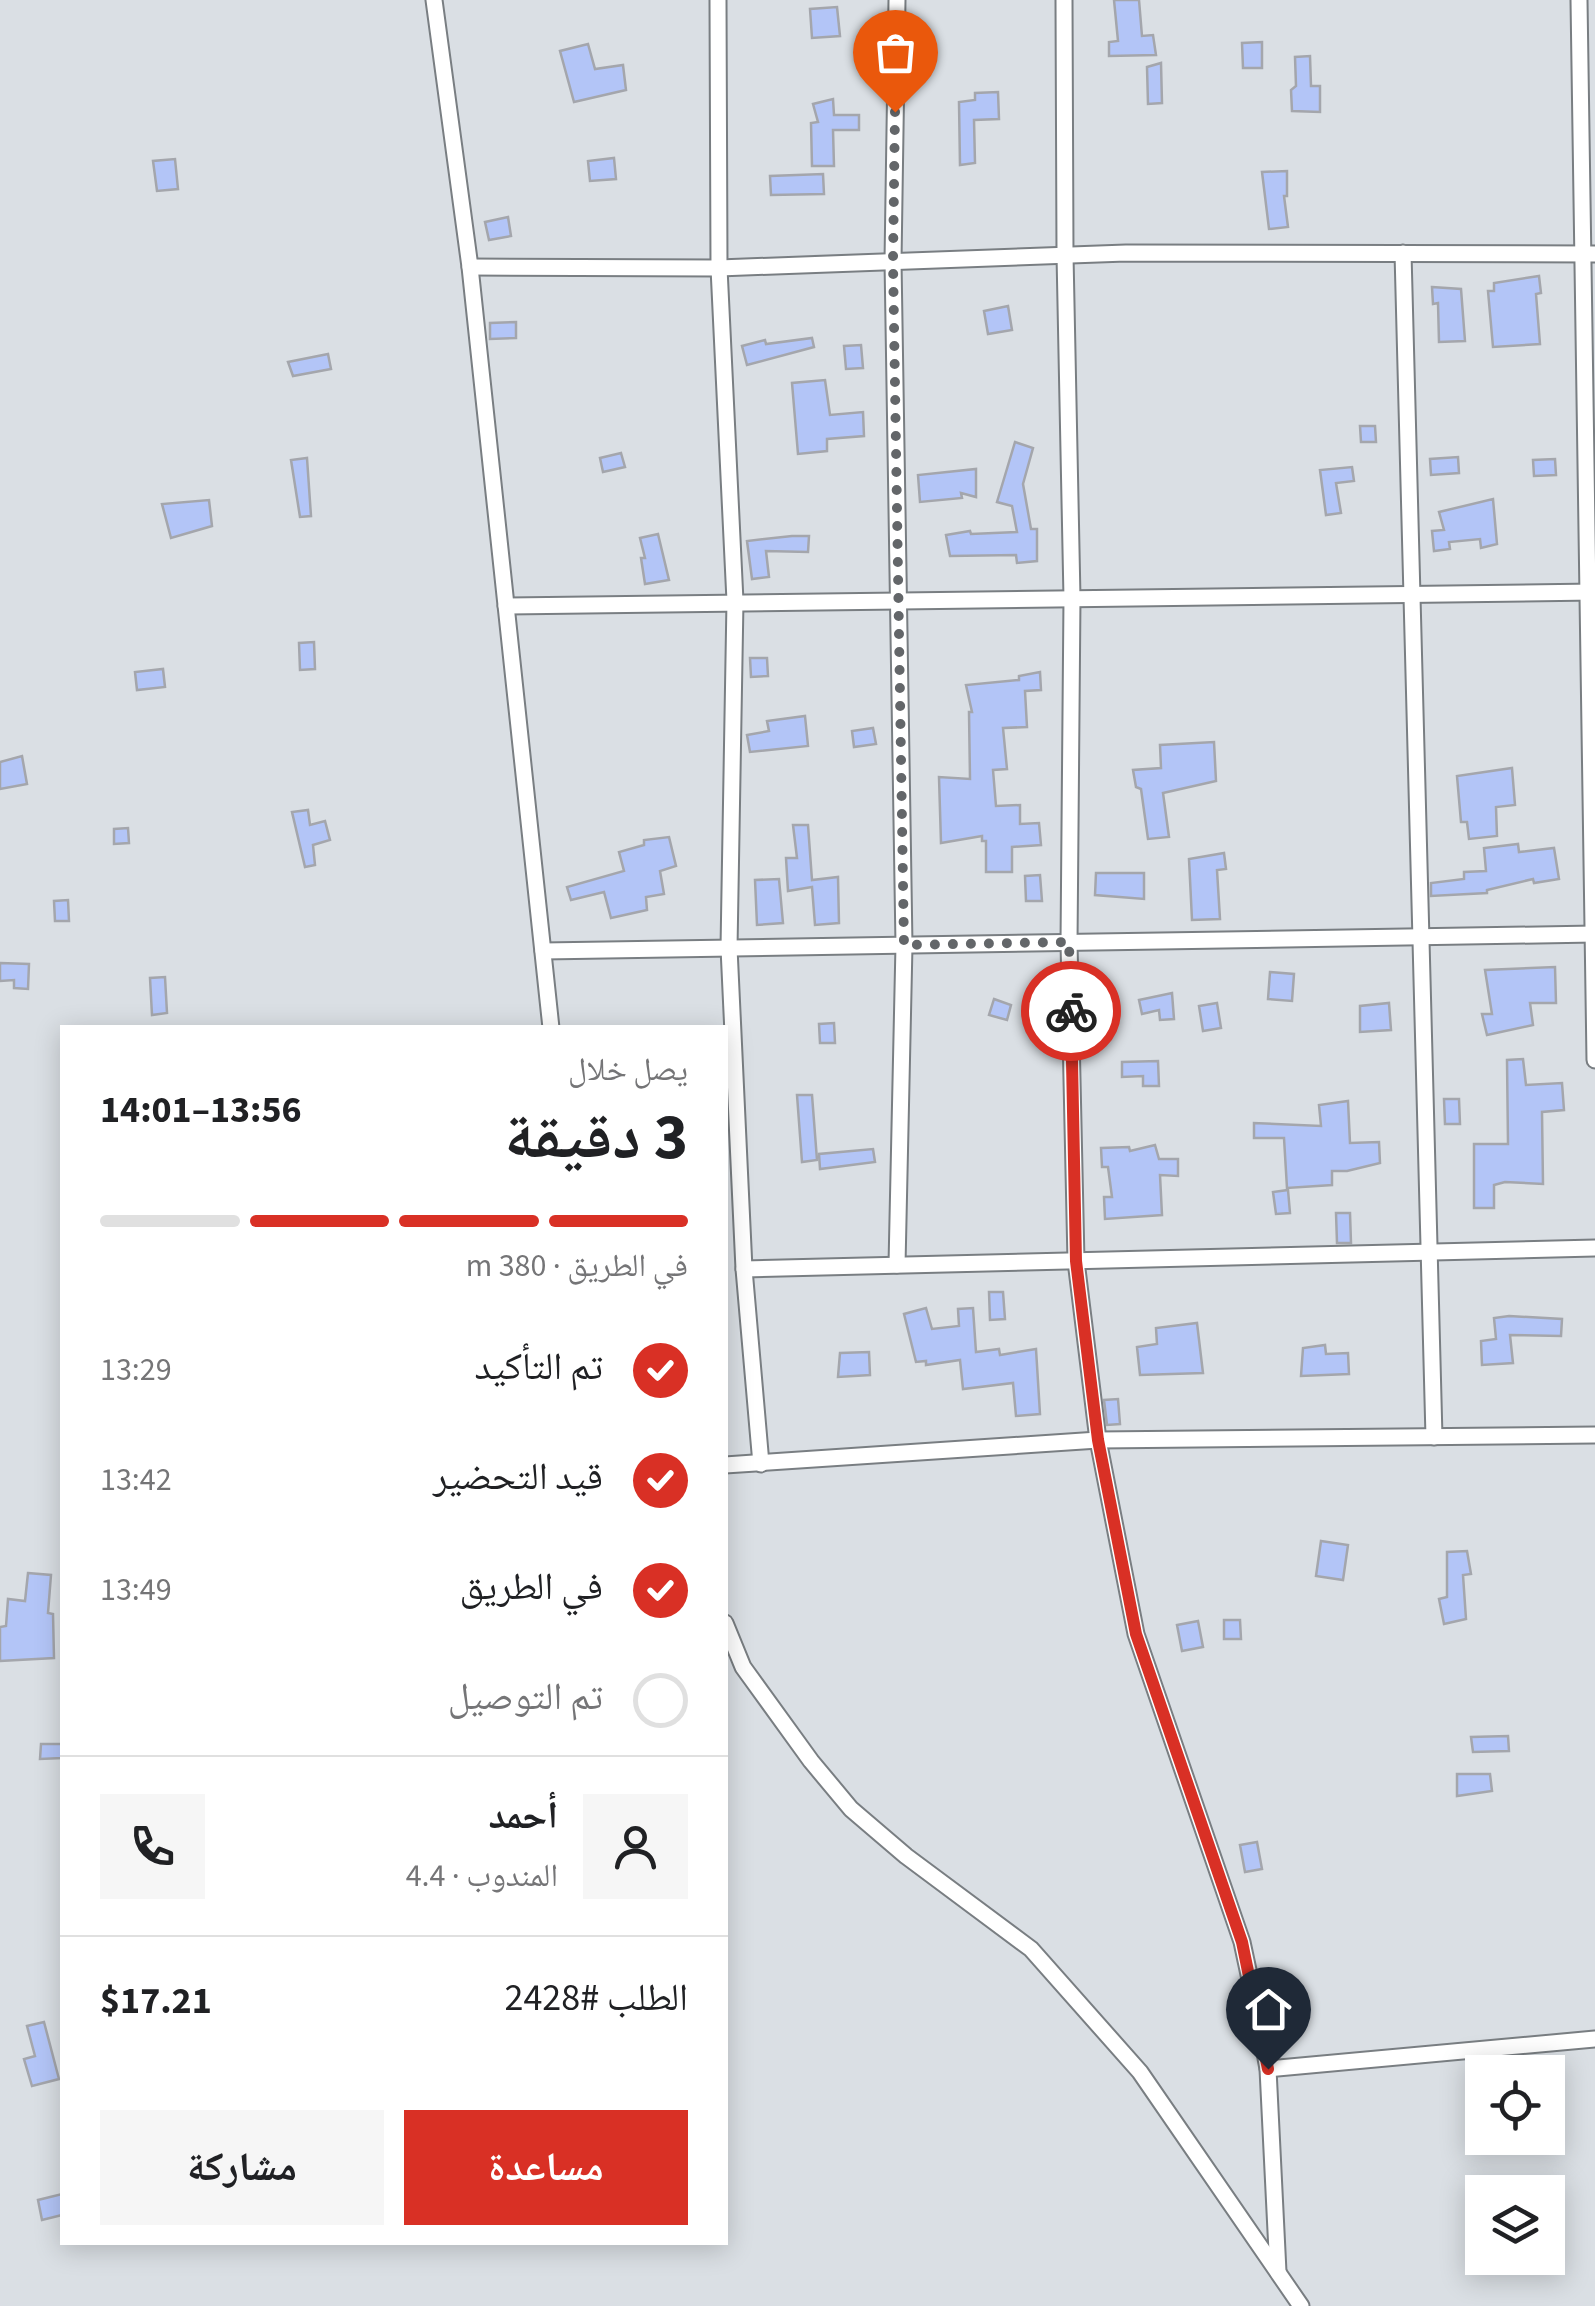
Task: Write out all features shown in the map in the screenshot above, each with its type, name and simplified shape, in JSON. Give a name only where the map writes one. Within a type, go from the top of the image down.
[{"type":"street","points":[[434,0],[470,267],[551,1025]]},
{"type":"street","points":[[718,0],[719,268],[735,601],[729,948],[744,1269],[761,1464]]},
{"type":"street","points":[[897,0],[893,261],[904,945],[897,1265]]},
{"type":"street","points":[[1064,0],[1072,598],[1069,942],[1076,1261],[1098,1440],[1136,1634],[1242,1942],[1268,2069],[1278,2272]]},
{"type":"street","points":[[1579,0],[1589,254],[1595,1060]]},
{"type":"street","points":[[1404,253],[1434,1436]]},
{"type":"street","points":[[470,267],[719,268],[1065,255],[1589,254]]},
{"type":"street","points":[[506,606],[1591,592]]},
{"type":"street","points":[[543,951],[1593,934]]},
{"type":"street","points":[[744,1269],[1595,1248]]},
{"type":"street","points":[[728,1465],[1098,1440],[1595,1435]]},
{"type":"street","points":[[728,1630],[743,1668],[851,1808],[906,1856],[1030,1949],[1140,2072],[1301,2306]]},
{"type":"street","points":[[1268,2069],[1595,2039]]},
{"type":"building","points":[[1114,0],[1139,0],[1142,36],[1153,35],[1156,55],[1109,56],[1109,42],[1118,41]]},
{"type":"building","points":[[837,7],[840,36],[812,38],[810,9]]},
{"type":"building","points":[[1262,42],[1262,68],[1243,68],[1242,43]]},
{"type":"building","points":[[588,44],[595,69],[623,65],[626,90],[574,102],[560,51]]},
{"type":"building","points":[[1310,56],[1311,86],[1320,86],[1320,112],[1292,111],[1295,57]]},
{"type":"building","points":[[1161,63],[1162,103],[1148,104],[1147,67]]},
{"type":"building","points":[[998,92],[999,119],[974,120],[975,163],[960,165],[959,102],[975,100],[975,93]]},
{"type":"building","points":[[833,99],[834,115],[859,115],[859,130],[833,130],[834,166],[812,166],[811,123],[818,122],[813,104]]},
{"type":"building","points":[[614,158],[616,179],[590,181],[588,161]]},
{"type":"building","points":[[175,159],[178,189],[157,191],[153,161]]},
{"type":"building","points":[[1287,171],[1284,196],[1288,227],[1269,229],[1262,172]]},
{"type":"building","points":[[823,174],[824,194],[771,195],[770,176]]},
{"type":"building","points":[[508,217],[511,236],[489,240],[485,222]]},
{"type":"building","points":[[1539,276],[1541,293],[1536,294],[1540,344],[1493,347],[1488,291],[1494,291],[1494,283]]},
{"type":"building","points":[[1432,287],[1461,289],[1465,341],[1439,342],[1438,303],[1433,304]]},
{"type":"building","points":[[1008,306],[1012,330],[988,334],[984,311]]},
{"type":"building","points":[[516,322],[516,338],[490,339],[490,323]]},
{"type":"building","points":[[812,338],[814,347],[747,365],[742,346],[765,340],[766,344]]},
{"type":"building","points":[[861,345],[863,368],[846,369],[844,346]]},
{"type":"building","points":[[328,354],[331,369],[293,376],[288,362]]},
{"type":"building","points":[[825,380],[830,415],[863,412],[864,436],[827,439],[827,451],[798,454],[792,383]]},
{"type":"building","points":[[1360,426],[1375,426],[1376,442],[1361,442]]},
{"type":"building","points":[[1015,442],[1033,448],[1023,484],[1031,529],[1037,529],[1037,561],[1017,563],[1016,555],[950,556],[946,535],[1017,532],[1012,506],[997,502]]},
{"type":"building","points":[[621,453],[625,467],[603,472],[600,458]]},
{"type":"building","points":[[1458,457],[1459,473],[1431,475],[1430,459]]},
{"type":"building","points":[[307,458],[311,516],[300,517],[291,460]]},
{"type":"building","points":[[1555,459],[1556,475],[1534,476],[1533,460]]},
{"type":"building","points":[[1352,467],[1354,481],[1336,483],[1341,513],[1326,515],[1320,470]]},
{"type":"building","points":[[976,469],[976,497],[961,493],[962,498],[920,502],[918,475]]},
{"type":"building","points":[[1493,499],[1497,544],[1481,548],[1480,539],[1449,542],[1450,549],[1434,551],[1432,531],[1444,530],[1439,512]]},
{"type":"building","points":[[209,500],[212,526],[171,538],[162,504]]},
{"type":"building","points":[[658,534],[669,580],[645,584],[640,538]]},
{"type":"building","points":[[809,536],[808,552],[766,551],[769,577],[752,579],[747,541]]},
{"type":"building","points":[[314,642],[315,669],[300,670],[299,643]]},
{"type":"building","points":[[750,658],[767,658],[768,676],[751,677]]},
{"type":"building","points":[[163,669],[165,687],[137,690],[135,672]]},
{"type":"building","points":[[1040,672],[1041,690],[1025,691],[1027,727],[1003,728],[1007,769],[993,770],[996,806],[1020,805],[1020,824],[1039,823],[1041,845],[1012,847],[1012,872],[986,872],[986,841],[982,841],[982,836],[941,843],[939,777],[970,779],[972,712],[966,685],[1019,680],[1019,676]]},
{"type":"building","points":[[805,716],[808,746],[750,752],[747,735],[769,731],[767,721]]},
{"type":"building","points":[[873,728],[876,744],[854,747],[852,731]]},
{"type":"building","points":[[1214,742],[1216,781],[1163,793],[1169,837],[1148,839],[1141,789],[1136,787],[1133,770],[1161,768],[1160,745]]},
{"type":"building","points":[[22,756],[27,784],[0,789],[0,762]]},
{"type":"building","points":[[1512,768],[1515,805],[1496,807],[1497,836],[1469,839],[1467,822],[1461,822],[1457,776]]},
{"type":"building","points":[[308,810],[310,825],[325,821],[330,840],[313,845],[315,865],[305,867],[292,812]]},
{"type":"building","points":[[793,825],[808,825],[812,880],[838,877],[839,923],[815,925],[812,887],[788,891],[786,858],[797,858]]},
{"type":"building","points":[[128,828],[129,843],[114,844],[114,829]]},
{"type":"building","points":[[669,837],[676,866],[660,871],[664,894],[646,897],[647,910],[611,918],[604,892],[571,900],[567,887],[624,871],[619,852],[644,845],[644,840]]},
{"type":"building","points":[[1518,844],[1519,852],[1554,848],[1559,879],[1534,883],[1533,879],[1487,893],[1431,896],[1431,883],[1464,879],[1464,872],[1486,871],[1484,848]]},
{"type":"building","points":[[1224,853],[1226,869],[1217,870],[1220,919],[1192,920],[1189,859]]},
{"type":"building","points":[[1096,873],[1144,873],[1144,899],[1095,895]]},
{"type":"building","points":[[1040,875],[1042,901],[1026,901],[1025,876]]},
{"type":"building","points":[[779,879],[783,923],[757,925],[755,880]]},
{"type":"building","points":[[68,900],[69,921],[55,921],[54,901]]},
{"type":"building","points":[[0,963],[29,964],[28,989],[14,988],[14,980],[0,981]]},
{"type":"building","points":[[1555,967],[1556,1003],[1530,1003],[1533,1025],[1487,1035],[1482,1014],[1492,1014],[1485,970]]},
{"type":"building","points":[[1270,972],[1294,974],[1292,1001],[1268,999]]},
{"type":"building","points":[[165,977],[167,1013],[152,1015],[150,978]]},
{"type":"building","points":[[1172,993],[1174,1019],[1160,1020],[1159,1010],[1142,1014],[1139,1000]]},
{"type":"building","points":[[994,999],[1011,1005],[1007,1020],[989,1015]]},
{"type":"building","points":[[1217,1003],[1221,1028],[1203,1031],[1199,1006]]},
{"type":"building","points":[[1389,1003],[1391,1030],[1360,1032],[1360,1006]]},
{"type":"building","points":[[834,1023],[835,1043],[820,1043],[819,1024]]},
{"type":"building","points":[[1523,1059],[1526,1085],[1562,1083],[1564,1110],[1542,1112],[1543,1184],[1494,1185],[1494,1208],[1474,1208],[1474,1144],[1508,1144],[1507,1060]]},
{"type":"building","points":[[1158,1061],[1159,1086],[1143,1086],[1143,1076],[1122,1077],[1122,1062]]},
{"type":"building","points":[[797,1095],[812,1095],[817,1160],[802,1162]]},
{"type":"building","points":[[1444,1099],[1459,1099],[1460,1124],[1445,1124]]},
{"type":"building","points":[[1348,1101],[1350,1143],[1379,1142],[1380,1163],[1332,1171],[1332,1185],[1287,1188],[1284,1138],[1254,1138],[1254,1123],[1321,1126],[1319,1105]]},
{"type":"building","points":[[1155,1145],[1159,1159],[1178,1159],[1178,1176],[1160,1175],[1162,1215],[1105,1219],[1104,1197],[1112,1197],[1108,1167],[1102,1167],[1101,1148],[1129,1147],[1130,1151]]},
{"type":"building","points":[[873,1149],[875,1162],[820,1169],[819,1154]]},
{"type":"building","points":[[1288,1190],[1290,1213],[1276,1214],[1273,1192]]},
{"type":"building","points":[[1336,1213],[1350,1213],[1351,1243],[1337,1243]]},
{"type":"building","points":[[989,1292],[1003,1292],[1005,1319],[990,1320]]},
{"type":"building","points":[[926,1308],[932,1329],[959,1326],[958,1309],[973,1308],[976,1352],[999,1349],[1000,1355],[1036,1349],[1040,1414],[1016,1416],[1013,1383],[963,1389],[960,1360],[926,1365],[926,1361],[916,1362],[904,1314]]},
{"type":"building","points":[[1494,1318],[1562,1319],[1561,1336],[1510,1335],[1513,1363],[1482,1365],[1481,1341],[1496,1339]]},
{"type":"building","points":[[1197,1323],[1203,1373],[1140,1375],[1137,1347],[1157,1344],[1156,1328]]},
{"type":"building","points":[[1325,1345],[1326,1354],[1348,1353],[1349,1374],[1301,1376],[1303,1348]]},
{"type":"building","points":[[869,1352],[870,1375],[838,1377],[840,1353]]},
{"type":"building","points":[[1118,1399],[1120,1424],[1107,1425],[1104,1400]]},
{"type":"building","points":[[1321,1541],[1348,1545],[1343,1580],[1316,1576]]},
{"type":"building","points":[[1467,1551],[1471,1574],[1463,1575],[1466,1619],[1444,1624],[1439,1599],[1447,1597],[1447,1552]]},
{"type":"building","points":[[28,1573],[51,1575],[48,1613],[53,1614],[54,1658],[0,1661],[0,1627],[6,1626],[8,1599],[25,1601]]},
{"type":"building","points":[[1224,1620],[1240,1620],[1241,1639],[1224,1639]]},
{"type":"building","points":[[1198,1621],[1203,1647],[1182,1651],[1177,1625]]},
{"type":"building","points":[[1508,1736],[1509,1751],[1473,1752],[1471,1737]]},
{"type":"building","points":[[41,1744],[60,1744],[60,1758],[40,1759]]},
{"type":"building","points":[[1457,1774],[1490,1774],[1492,1791],[1457,1796]]},
{"type":"building","points":[[1257,1842],[1262,1869],[1245,1872],[1240,1845]]},
{"type":"building","points":[[44,2022],[59,2079],[32,2086],[24,2059],[35,2056],[27,2026]]},
{"type":"building","points":[[60,2194],[60,2216],[42,2220],[38,2200]]},
{"type":"way so far","points":[[895,112],[893,261],[904,945],[1069,942],[1071,1011]]},
{"type":"route","points":[[1071,1011],[1076,1261],[1098,1440],[1136,1634],[1242,1942],[1268,2069]]}]
